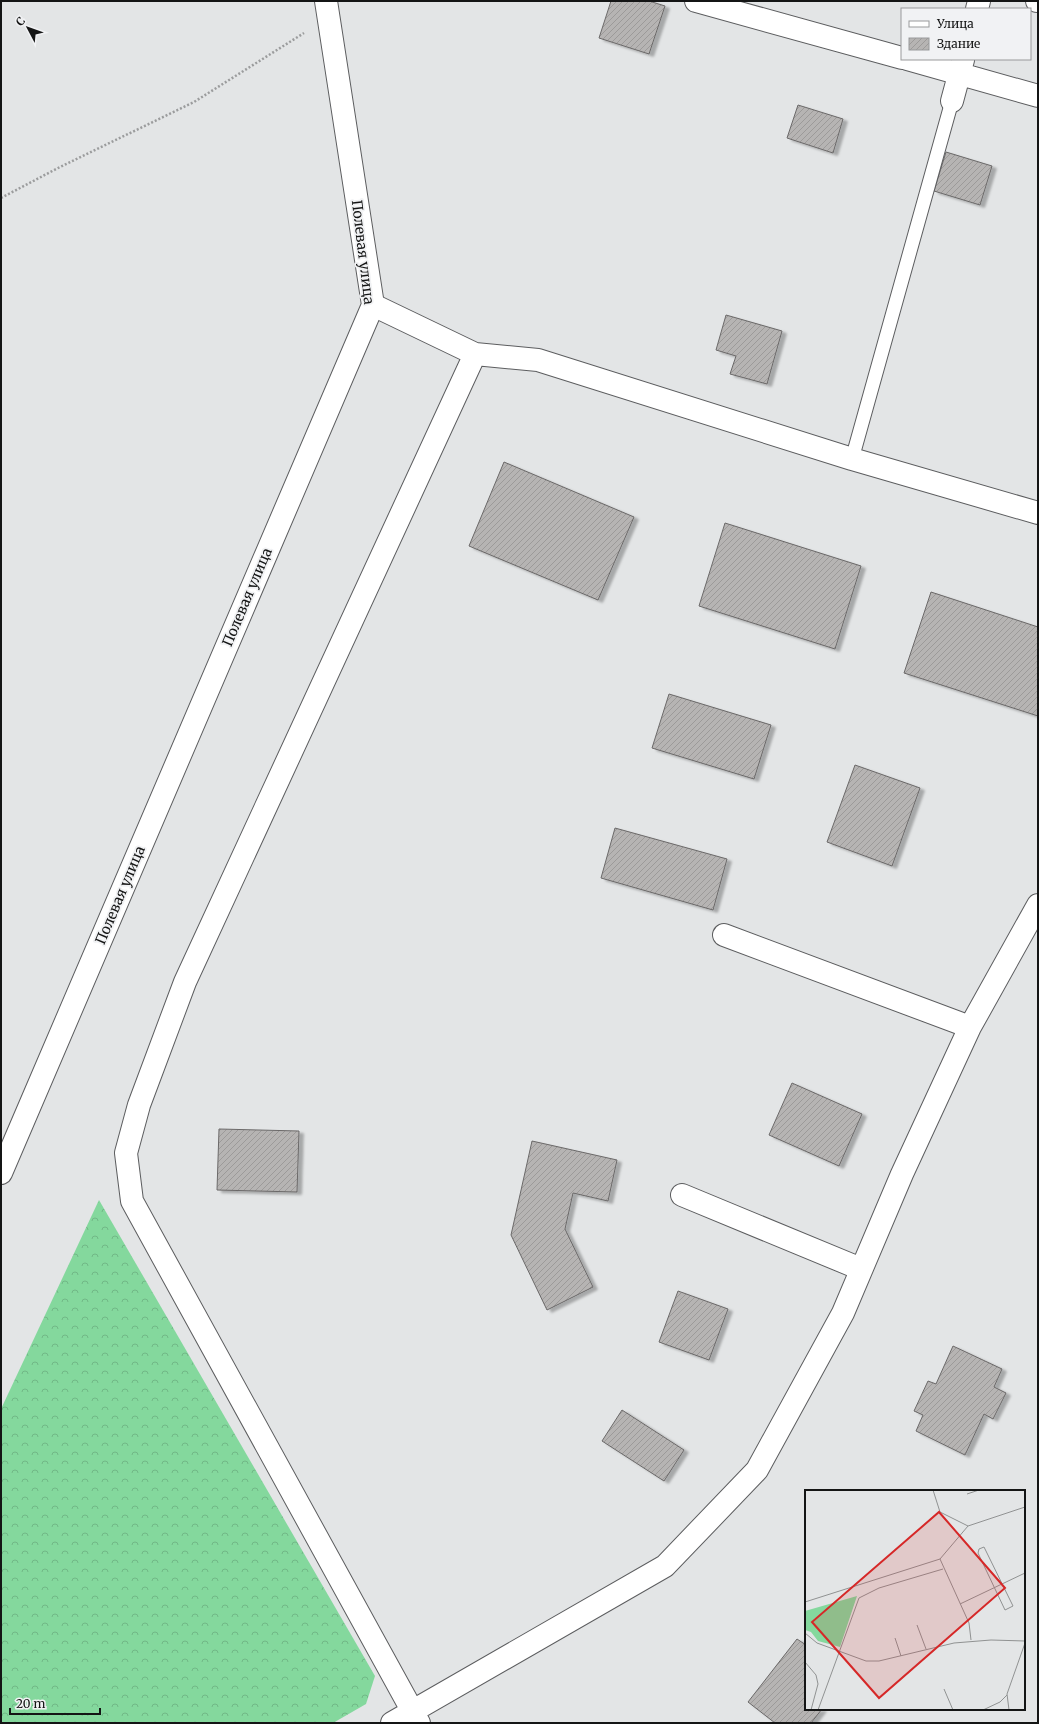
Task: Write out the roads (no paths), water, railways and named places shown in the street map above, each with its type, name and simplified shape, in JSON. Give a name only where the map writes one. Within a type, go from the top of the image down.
[{"type":"street","points":[[696,1],[901,58]]},
{"type":"street","name":"Полевая улица","points":[[1,1173],[373,305],[328,9]]},
{"type":"street","points":[[916,60],[962,66],[1038,96]]},
{"type":"street","points":[[952,101],[962,66]]},
{"type":"street","points":[[373,305],[474,354],[538,360],[852,459],[1038,513]]},
{"type":"street","points":[[416,1717],[132,1201],[126,1153],[139,1105],[186,982],[474,354]]},
{"type":"street","points":[[392,1723],[416,1717],[665,1566],[757,1470],[843,1313],[902,1174],[970,1027],[1038,905]]},
{"type":"street","points":[[724,935],[970,1027]]},
{"type":"street","points":[[682,1195],[861,1269]]},
{"type":"lane","points":[[852,459],[952,101]]}]
